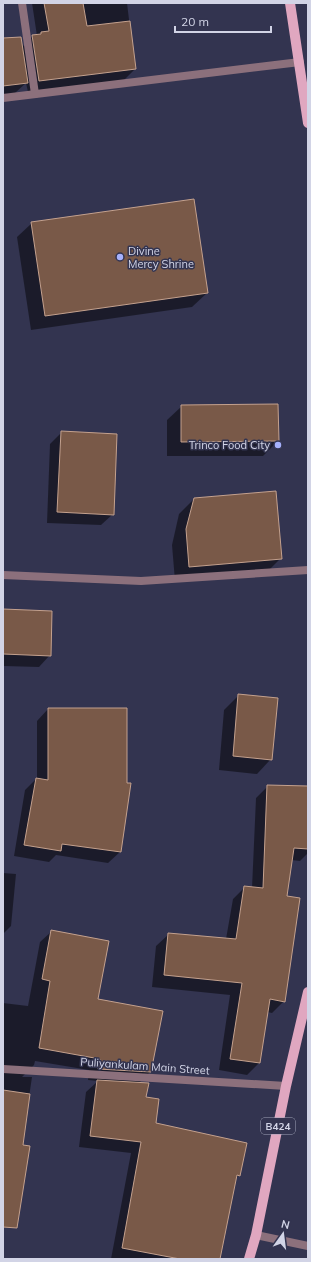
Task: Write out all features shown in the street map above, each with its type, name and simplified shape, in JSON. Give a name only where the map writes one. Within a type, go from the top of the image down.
[{"type":"main road","points":[[290,3],[308,122]]},
{"type":"main road","name":"B424","points":[[249,1259],[256,1235],[286,1086],[308,992]]},
{"type":"street","points":[[22,3],[35,94]]},
{"type":"street","points":[[3,98],[300,62]]},
{"type":"street","points":[[3,575],[141,581],[308,570]]},
{"type":"street","name":"Puliyankulam Main Street","points":[[3,1069],[286,1086]]},
{"type":"street","points":[[256,1235],[308,1246]]},
{"type":"building","points":[[44,3],[83,3],[87,26],[130,21],[136,69],[39,81],[32,35],[49,31]]},
{"type":"building","points":[[21,37],[28,83],[3,86],[3,38]]},
{"type":"building","name":"Divine Mercy Shrine","points":[[194,199],[208,293],[45,316],[31,222]]},
{"type":"building","points":[[278,404],[279,441],[181,442],[181,405]]},
{"type":"building","points":[[61,431],[117,434],[114,515],[57,512]]},
{"type":"building","points":[[276,491],[282,559],[189,567],[186,529],[194,498]]},
{"type":"building","points":[[3,609],[52,611],[51,656],[3,654]]},
{"type":"building","points":[[238,694],[278,698],[272,760],[233,756]]},
{"type":"building","points":[[48,708],[127,708],[127,783],[131,783],[121,852],[62,844],[61,851],[24,845],[36,778],[48,780]]},
{"type":"building","points":[[267,785],[308,786],[308,849],[294,848],[287,896],[300,898],[285,1002],[270,999],[260,1063],[230,1059],[242,983],[164,975],[168,933],[236,939],[244,886],[263,888]]},
{"type":"building","points":[[51,930],[109,941],[98,999],[163,1011],[151,1072],[98,1069],[100,1059],[39,1048],[50,981],[42,979]]},
{"type":"building","points":[[97,1080],[149,1083],[146,1097],[159,1099],[156,1123],[247,1143],[240,1176],[237,1175],[220,1259],[180,1259],[122,1248],[141,1142],[90,1136]]},
{"type":"building","points":[[3,1090],[30,1094],[23,1145],[30,1146],[17,1228],[3,1227]]},
{"type":"place","name":"Divine Mercy Shrine","points":[[120,257]]},
{"type":"place","name":"Trinco Food City","points":[[278,445]]}]
